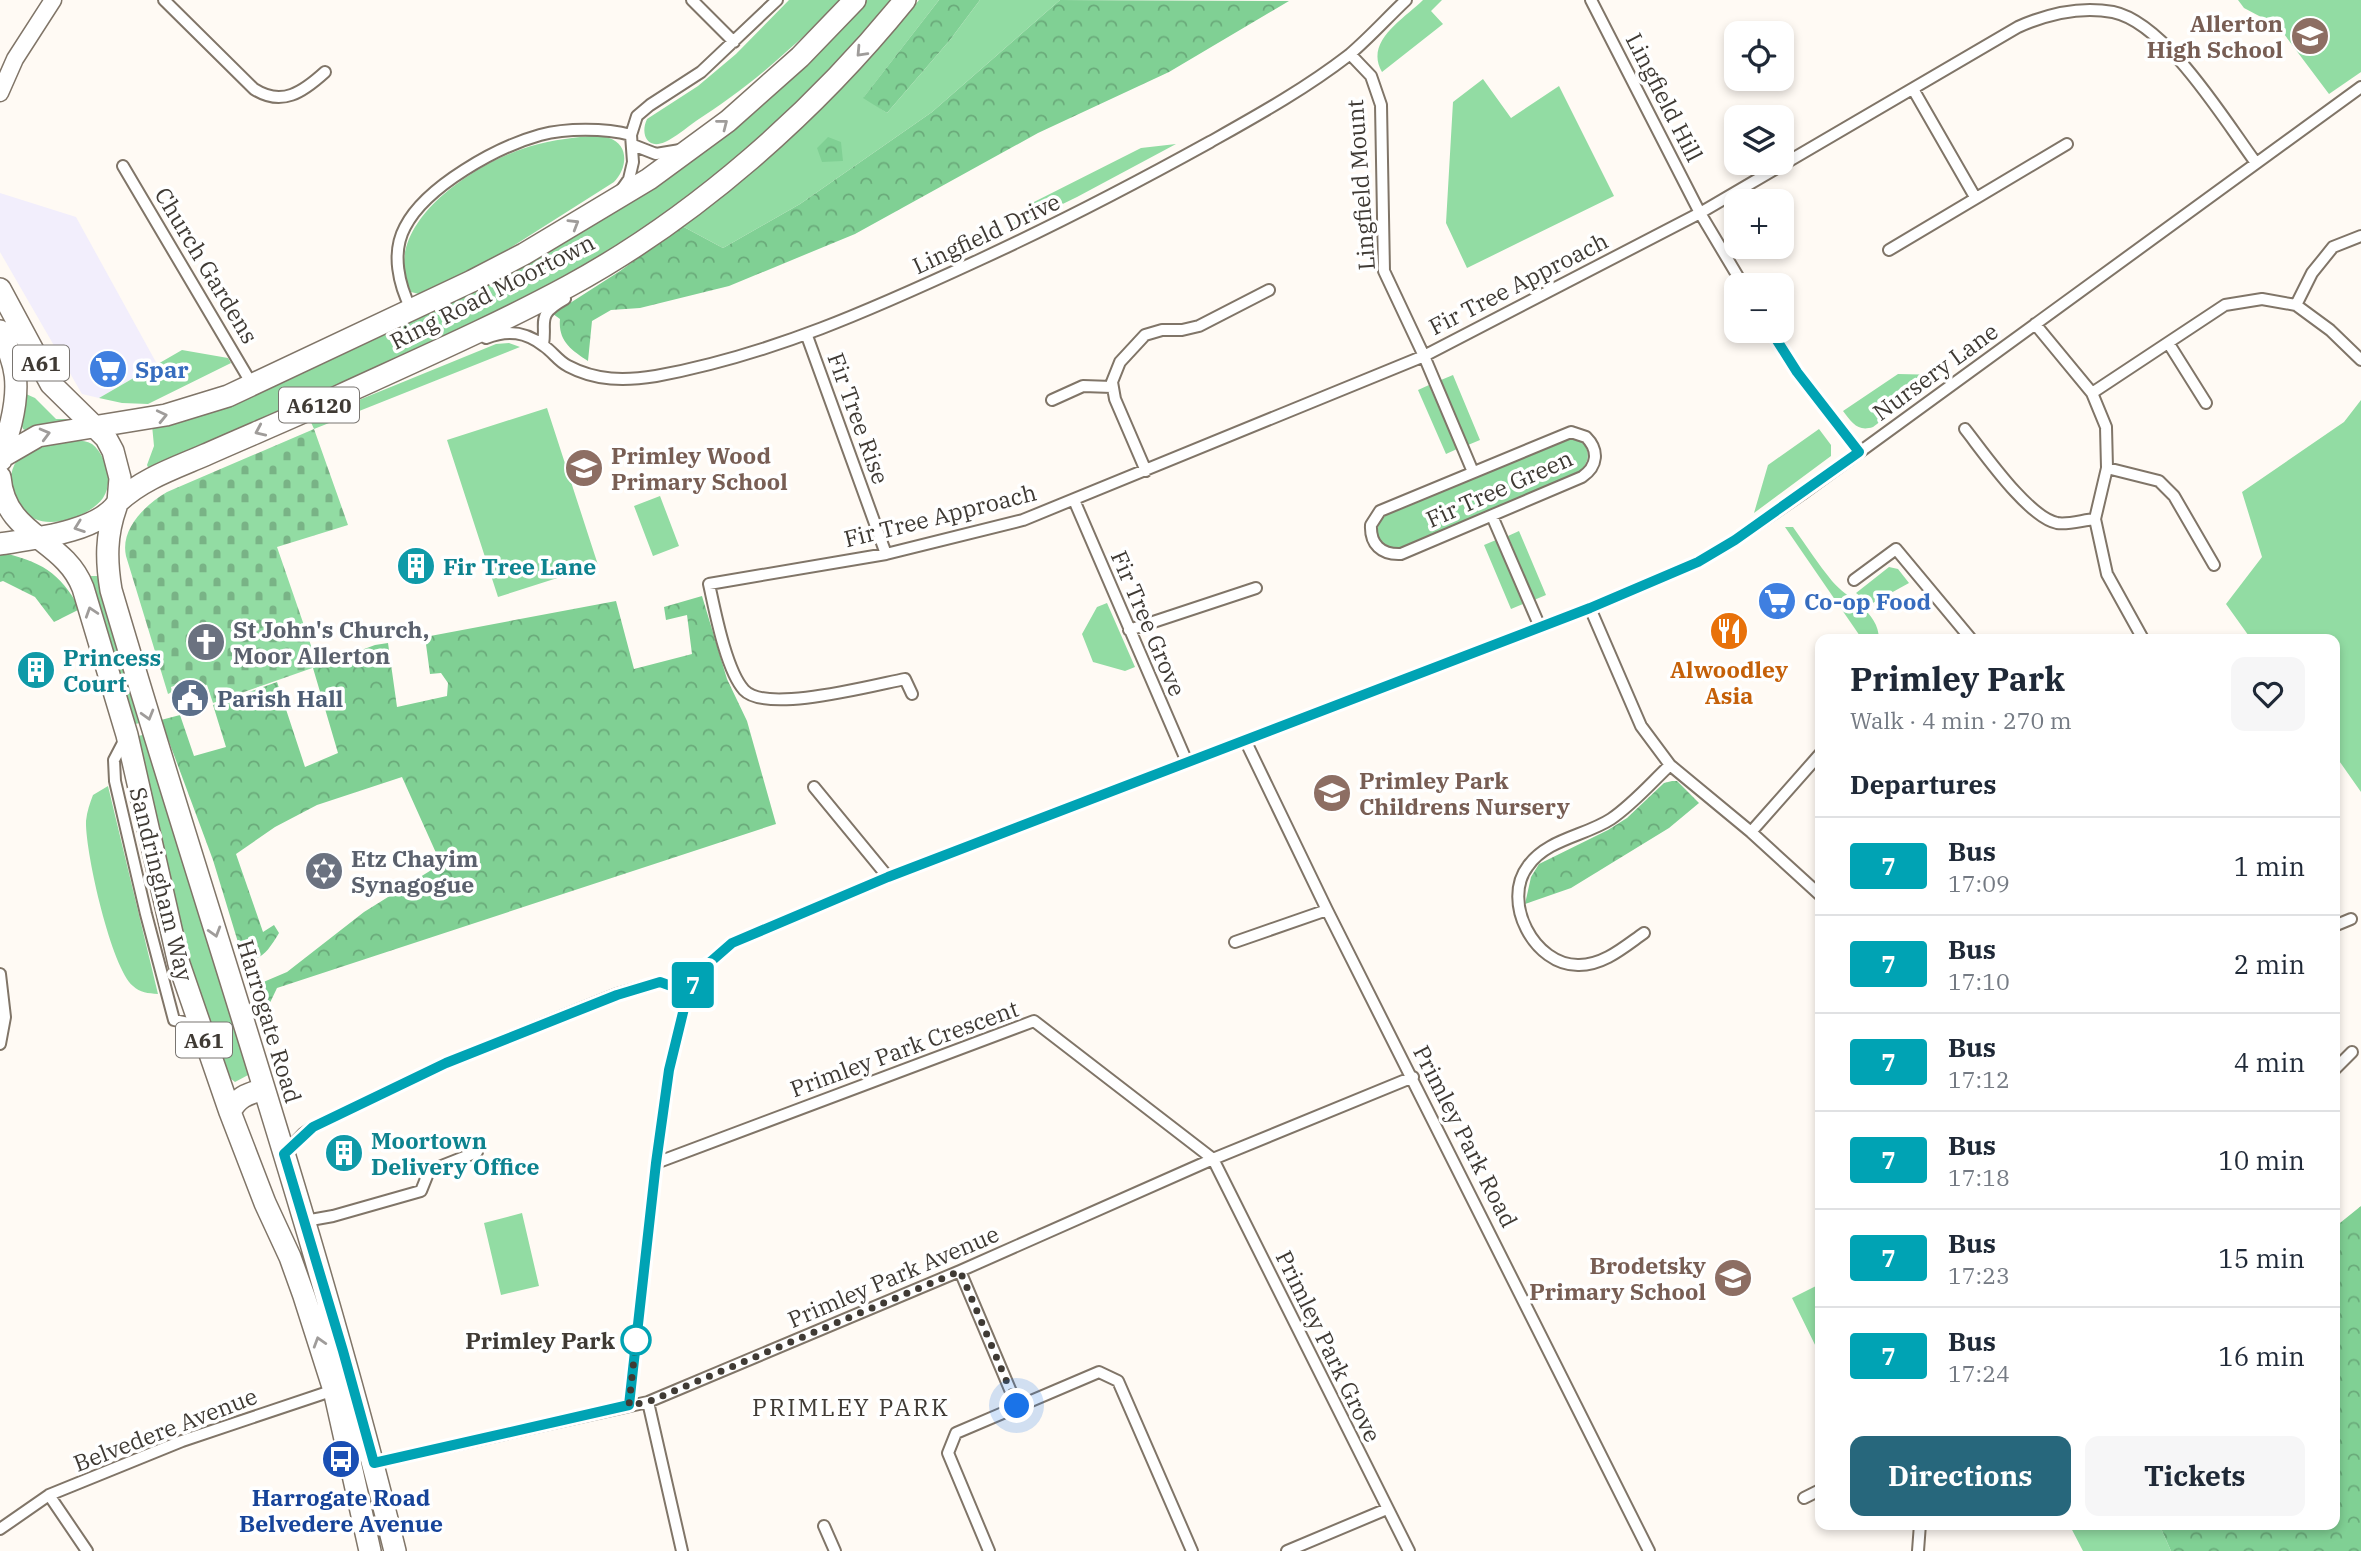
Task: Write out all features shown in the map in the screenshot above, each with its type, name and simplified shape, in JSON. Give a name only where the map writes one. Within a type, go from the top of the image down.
[{"type":"highway","name":"Ring Road Moortown","points":[[95,427],[166,415],[203,405],[253,386],[524,254],[649,179],[727,121],[800,57],[855,0]]},
{"type":"highway","name":"Ring Road Moortown","points":[[117,505],[134,489],[165,472],[338,396],[570,285],[671,221],[749,159],[820,95],[905,0]]},
{"type":"highway","name":"A61","points":[[0,289],[51,384],[95,427]]},
{"type":"highway","name":"A61","points":[[0,331],[15,366],[17,384],[0,467]]},
{"type":"highway","points":[[0,544],[38,537],[77,528],[104,515],[117,505],[120,478],[118,464],[106,438],[95,427],[38,436],[0,467],[4,500],[11,513],[38,537]]},
{"type":"highway","name":"Harrogate Road","points":[[117,505],[109,526],[107,551],[111,590],[305,1221],[344,1388],[370,1551]]},
{"type":"highway","name":"Harrogate Road","points":[[38,537],[78,574],[100,639],[127,736],[179,964],[198,1025],[265,1203],[374,1463],[396,1551]]},
{"type":"highway","points":[[230,1112],[236,1100],[264,1089]]},
{"type":"highway","points":[[278,1231],[290,1227],[294,1219],[287,1190],[290,1175]]},
{"type":"main road","points":[[0,93],[15,59],[53,0]]},
{"type":"street","points":[[164,0],[263,95],[282,99],[293,96],[309,87],[326,72]]},
{"type":"street","points":[[692,0],[734,42]]},
{"type":"street","points":[[616,199],[629,178],[637,116],[701,72],[777,0]]},
{"type":"street","name":"Lingfield Drive","points":[[338,396],[503,332],[523,334],[543,345],[559,361],[570,367],[598,378],[623,380],[710,365],[807,336],[1020,242],[1136,183],[1294,94],[1350,54],[1406,0]]},
{"type":"street","name":"Lingfield Hill","points":[[1591,0],[1700,213],[1736,273]]},
{"type":"street","name":"Fir Tree Approach","points":[[912,694],[905,679],[823,696],[760,700],[745,691],[736,677],[720,632],[709,584],[886,554],[998,527],[1074,500],[1424,356],[1700,213],[2018,26],[2042,16],[2091,10],[2115,12],[2141,25],[2175,55],[2256,163]]},
{"type":"street","name":"Lingfield Mount","points":[[1350,54],[1371,76],[1381,105],[1384,271],[1424,356],[1473,472]]},
{"type":"street","name":"Nursery Lane","points":[[688,992],[708,964],[732,943],[888,877],[1590,608],[1698,562],[1735,540],[1859,452],[2361,87]]},
{"type":"street","points":[[1913,89],[1975,197]]},
{"type":"street","points":[[411,309],[403,294],[397,262],[404,227],[420,206],[445,184],[496,152],[542,135],[608,129],[656,154],[691,148]]},
{"type":"street","points":[[1889,250],[2067,144]]},
{"type":"street","name":"Church Gardens","points":[[123,166],[253,386]]},
{"type":"street","points":[[543,345],[543,323],[549,310],[671,221]]},
{"type":"street","points":[[2296,305],[2312,273],[2333,247],[2361,236]]},
{"type":"street","points":[[1146,471],[1112,387],[1121,362],[1131,348],[1146,335],[1162,330],[1182,330],[1199,326],[1269,290]]},
{"type":"street","points":[[2092,393],[2225,306],[2262,299],[2296,305],[2330,330],[2361,360]]},
{"type":"street","points":[[2035,324],[2092,393],[2106,427],[2107,468],[2095,519],[2107,574],[2140,634]]},
{"type":"street","name":"Fir Tree Rise","points":[[807,336],[886,554]]},
{"type":"street","points":[[1779,343],[1797,372],[1859,452]]},
{"type":"street","points":[[2169,344],[2206,403]]},
{"type":"street","points":[[1052,400],[1083,386],[1112,387]]},
{"type":"street","points":[[1965,429],[2025,504],[2046,519],[2058,523],[2095,519]]},
{"type":"street","name":"Fir Tree Green","points":[[1571,432],[1586,436],[1595,450],[1593,466],[1582,477],[1492,516],[1401,554],[1384,552],[1373,541],[1371,524],[1380,511],[1571,432]]},
{"type":"street","points":[[2107,468],[2159,481],[2174,496],[2214,565]]},
{"type":"street","name":"Fir Tree Grove","points":[[1074,500],[1187,762]]},
{"type":"street","points":[[1492,516],[1540,627]]},
{"type":"street","points":[[1854,580],[1896,549],[1967,634]]},
{"type":"street","points":[[1129,630],[1256,588]]},
{"type":"street","points":[[1590,608],[1641,726],[1670,765],[1751,832],[1815,890]]},
{"type":"street","name":"Primley Park Road","points":[[1245,740],[1327,910],[1649,1551]]},
{"type":"street","points":[[1751,832],[1815,760]]},
{"type":"street","points":[[1644,933],[1597,963],[1577,966],[1559,962],[1542,951],[1533,939],[1518,904],[1519,889],[1522,875],[1542,852],[1611,819],[1670,765]]},
{"type":"street","points":[[814,788],[888,877]]},
{"type":"street","points":[[1235,942],[1327,910]]},
{"type":"street","points":[[2340,924],[2351,919]]},
{"type":"street","points":[[0,974],[5,1017],[0,1044]]},
{"type":"street","points":[[284,1154],[313,1127],[422,1074],[605,999],[660,982],[688,992],[669,1070],[629,1405]]},
{"type":"street","name":"Primley Park Crescent","points":[[656,1163],[1034,1021],[1213,1158]]},
{"type":"street","points":[[2340,1064],[2352,1052]]},
{"type":"street","name":"Primley Park Avenue","points":[[374,1463],[648,1402],[960,1271],[1213,1158],[1413,1077]]},
{"type":"street","points":[[305,1221],[333,1216],[421,1191],[429,1171],[477,1152]]},
{"type":"street","name":"Primley Park Grove","points":[[1213,1158],[1409,1551]]},
{"type":"street","points":[[960,1271],[1017,1406]]},
{"type":"street","points":[[989,1551],[948,1454],[956,1433],[1099,1372],[1118,1381],[1192,1551]]},
{"type":"street","name":"Belvedere Avenue","points":[[0,1529],[49,1495],[182,1441],[344,1388]]},
{"type":"street","points":[[648,1402],[682,1551]]},
{"type":"street","points":[[1804,1498],[1815,1492]]},
{"type":"street","points":[[49,1495],[86,1551]]},
{"type":"street","points":[[1287,1551],[1387,1509]]},
{"type":"street","points":[[824,1527],[835,1551]]},
{"type":"street","points":[[1918,1551],[1920,1530]]},
{"type":"shaded area","points":[[0,193],[76,217],[157,364],[99,398],[82,394],[0,252]]},
{"type":"green space","points":[[789,0],[841,0],[776,61],[731,97],[669,140],[654,144],[647,139],[644,130],[647,119],[698,86],[736,54]]},
{"type":"green space","points":[[867,0],[895,0],[798,105],[708,183],[624,243],[550,286],[477,322],[150,472],[147,465],[154,446],[152,425],[535,257],[856,13]]},
{"type":"green space","points":[[919,0],[939,0],[864,97],[887,113],[950,40],[980,0],[1060,0],[932,112],[800,204],[723,248],[682,226],[817,113],[886,40]]},
{"type":"green space","points":[[939,0],[980,0],[950,40],[887,113],[863,98]]},
{"type":"green space","points":[[1060,0],[1289,1],[1169,72],[1038,133],[855,234],[729,286],[640,308],[611,310],[592,321],[588,361],[563,339],[560,319],[553,314],[620,271],[682,226],[723,248],[800,204],[932,112]]},
{"type":"green space","points":[[1423,0],[1442,0],[1431,11],[1443,24],[1382,72],[1378,50],[1382,41],[1397,23]]},
{"type":"green space","name":"Allerton High School","points":[[2238,0],[2361,0],[2361,72],[2329,94],[2278,26],[2244,8]]},
{"type":"green space","points":[[1483,79],[1511,118],[1559,86],[1614,196],[1467,268],[1446,223],[1453,102]]},
{"type":"green space","points":[[602,136],[616,141],[623,152],[622,171],[614,182],[494,258],[419,294],[411,292],[404,268],[407,245],[418,223],[455,185],[478,170],[522,149]]},
{"type":"green space","points":[[828,137],[841,142],[843,161],[822,162],[817,148]]},
{"type":"green space","points":[[1176,144],[1007,231],[1030,204],[1141,148]]},
{"type":"green space","points":[[509,343],[520,347],[314,429],[310,420],[496,344]]},
{"type":"green space","points":[[182,350],[228,358],[231,363],[148,404],[122,403],[99,398]]},
{"type":"green space","points":[[1898,374],[1942,375],[1873,427],[1863,428],[1852,423],[1843,411]]},
{"type":"green space","points":[[1453,375],[1480,440],[1468,445],[1441,380]]},
{"type":"green space","points":[[1429,385],[1457,449],[1446,454],[1418,390]]},
{"type":"green space","points":[[26,394],[35,398],[56,419],[77,419],[27,431],[21,423]]},
{"type":"green space","points":[[2361,400],[2361,792],[2340,762],[2340,634],[2247,634],[2226,604],[2262,557],[2242,492],[2344,422]]},
{"type":"green space","points":[[547,408],[598,565],[498,597],[447,440]]},
{"type":"green space","points":[[314,429],[348,525],[277,547],[318,666],[213,703],[207,685],[193,689],[190,681],[171,687],[172,692],[168,694],[126,556],[125,546],[131,527],[150,504],[167,492]]},
{"type":"green space","points":[[1819,429],[1831,445],[1831,456],[1754,513],[1768,465]]},
{"type":"green space","points":[[1573,438],[1579,440],[1588,452],[1586,462],[1579,472],[1400,548],[1386,546],[1378,537],[1378,526],[1387,514]]},
{"type":"green space","points":[[77,440],[92,444],[105,462],[108,484],[103,498],[90,510],[62,521],[43,521],[31,517],[20,508],[13,495],[11,476],[14,465],[29,451]]},
{"type":"green space","points":[[660,496],[679,546],[653,556],[634,506]]},
{"type":"green space","points":[[1785,527],[1793,527],[1838,588],[1861,606],[1874,621],[1878,634],[1859,634]]},
{"type":"green space","points":[[1519,531],[1546,595],[1534,600],[1508,536]]},
{"type":"green space","points":[[1496,540],[1523,604],[1511,609],[1484,545]]},
{"type":"green space","points":[[0,552],[38,564],[48,570],[64,585],[80,609],[54,622],[35,597],[3,581],[0,582]]},
{"type":"green space","points":[[1889,567],[1898,569],[1909,583],[1871,604],[1856,593]]},
{"type":"green space","points":[[88,576],[101,576],[143,722],[132,725]]},
{"type":"green space","points":[[702,596],[727,679],[747,721],[776,824],[277,988],[267,1009],[257,1014],[249,988],[287,972],[364,912],[441,864],[402,777],[317,805],[275,827],[236,854],[263,932],[274,925],[279,933],[261,956],[244,962],[213,860],[161,720],[180,715],[194,756],[226,747],[213,705],[277,682],[305,767],[338,753],[313,668],[375,645],[388,643],[397,707],[447,696],[448,683],[441,673],[430,674],[425,637],[616,601],[634,669],[692,654],[687,615],[666,620],[664,607]]},
{"type":"green space","points":[[1107,603],[1135,667],[1125,671],[1093,662],[1082,634],[1097,607]]},
{"type":"green space","points":[[146,734],[250,1074],[235,1082],[226,1075],[201,1011],[135,737]]},
{"type":"green space","points":[[1677,781],[1699,803],[1669,828],[1571,888],[1525,904],[1531,877],[1539,864],[1608,830],[1627,818],[1664,783]]},
{"type":"green space","points":[[108,786],[158,994],[138,990],[125,975],[101,908],[90,857],[86,821],[93,795]]},
{"type":"green space","points":[[2361,1206],[2361,1551],[2171,1551],[2162,1530],[2340,1530],[2340,1223]]},
{"type":"green space","points":[[522,1213],[539,1286],[501,1295],[484,1223]]},
{"type":"green space","points":[[1815,1286],[1815,1345],[1792,1298]]},
{"type":"green space","points":[[2072,1530],[2162,1530],[2171,1551],[2083,1551]]},
{"type":"bus line","name":"7","points":[[674,987],[660,982],[617,995],[446,1063],[313,1127],[284,1154],[374,1463],[629,1405],[669,1070],[688,992],[708,964],[732,943],[888,877],[1590,608],[1698,562],[1735,540],[1859,452],[1797,372],[1779,343]]},
{"type":"place","name":"Allerton High School","points":[[2310,36]]},
{"type":"place","name":"Spar","points":[[108,369]]},
{"type":"place","name":"Primley Wood Primary School","points":[[584,468]]},
{"type":"place","name":"Fir Tree Lane","points":[[416,566]]},
{"type":"place","name":"Co-op Food","points":[[1777,601]]},
{"type":"place","name":"Alwoodley Asia","points":[[1729,631]]},
{"type":"place","name":"St John's Church, Moor Allerton","points":[[206,642]]},
{"type":"place","name":"Princess Court","points":[[36,670]]},
{"type":"place","name":"Parish Hall","points":[[190,698]]},
{"type":"place","name":"Primley Park Childrens Nursery","points":[[1332,793]]},
{"type":"place","name":"Etz Chayim Synagogue","points":[[324,871]]},
{"type":"place","name":"Moortown Delivery Office","points":[[344,1153]]},
{"type":"place","name":"Brodetsky Primary School","points":[[1733,1278]]},
{"type":"place","name":"Primley Park","points":[[636,1340]]},
{"type":"place","name":"Harrogate Road Belvedere Avenue","points":[[341,1459]]},
{"type":"district","name":"PRIMLEY PARK","points":[[851,1407]]},
{"type":"route","points":[[636,1340],[629,1405],[648,1402],[960,1271],[1017,1406]]}]
